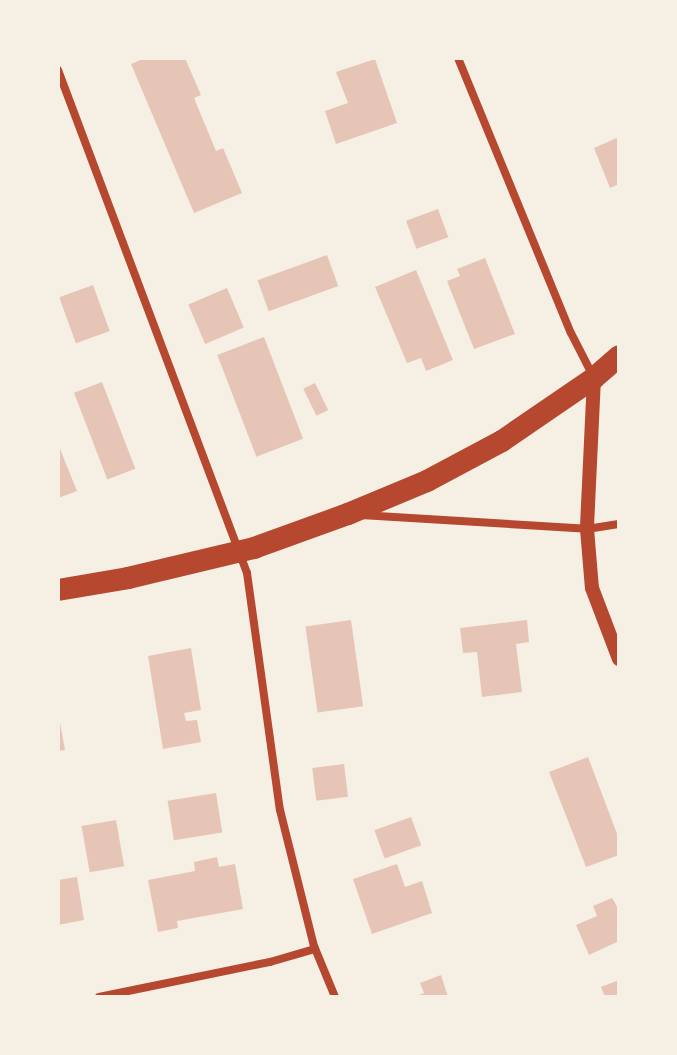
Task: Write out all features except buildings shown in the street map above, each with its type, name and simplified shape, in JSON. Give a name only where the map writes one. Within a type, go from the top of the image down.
[{"type":"highway","points":[[58,590],[128,578],[239,552],[348,514],[427,481],[502,441],[594,378],[619,356]]},
{"type":"street","points":[[458,58],[571,333],[594,378],[587,529],[592,588],[619,659]]},
{"type":"street","points":[[58,70],[171,363],[247,573],[280,810],[315,949],[335,997]]},
{"type":"street","points":[[348,514],[587,529],[619,524]]},
{"type":"street","points":[[99,997],[257,965],[315,949]]}]
